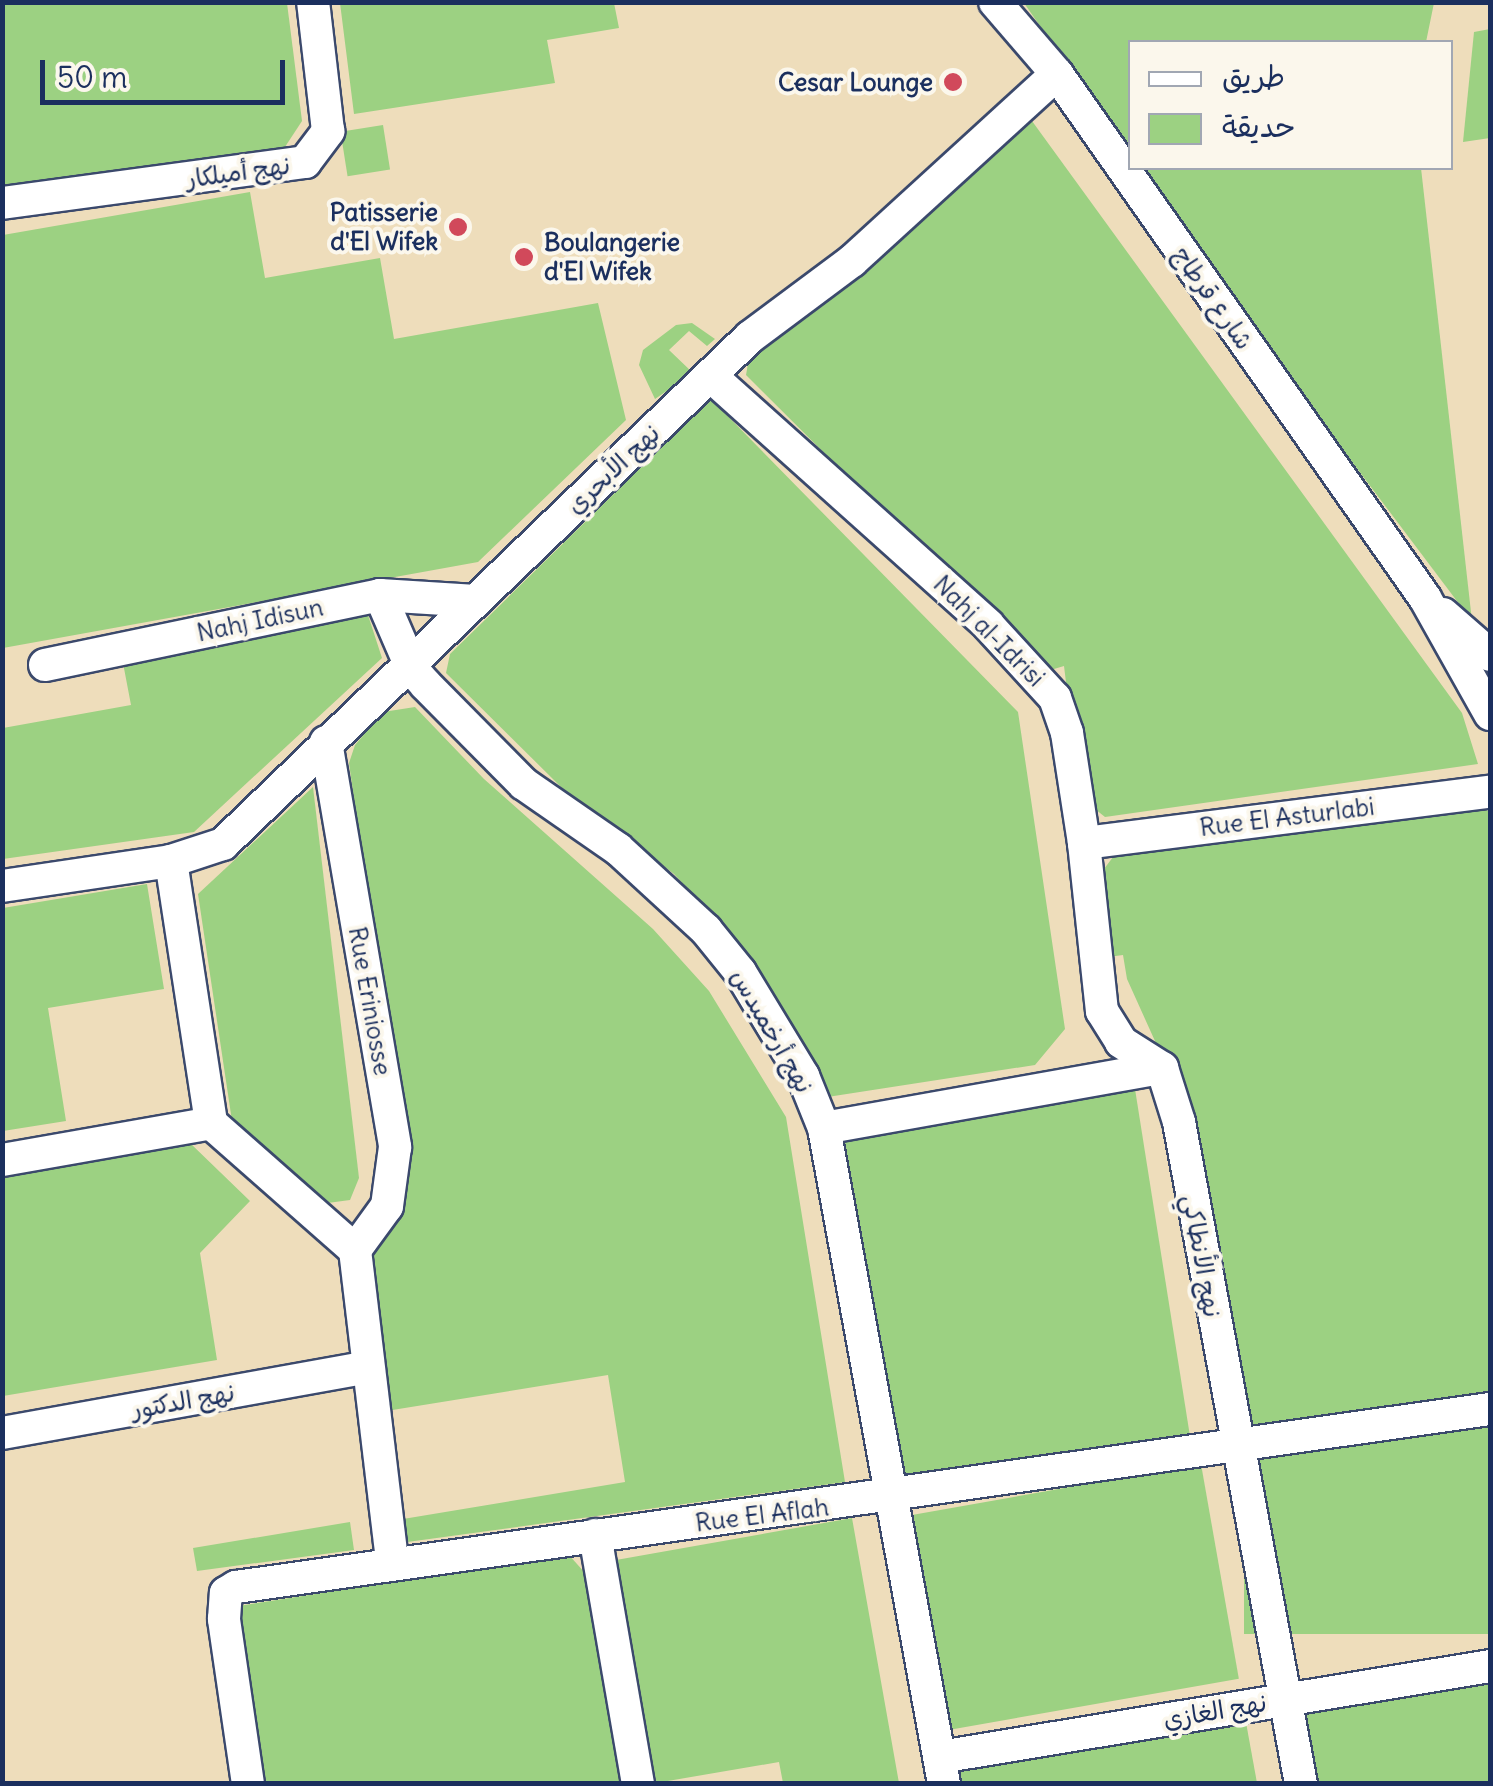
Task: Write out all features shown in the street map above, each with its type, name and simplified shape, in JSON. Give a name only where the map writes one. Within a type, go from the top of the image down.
[{"type":"street","name":"نهج أميلكار","points":[[2,203],[305,162],[328,130],[312,2]]},
{"type":"street","name":"شارع قرطاج","points":[[995,2],[1057,74],[1424,598],[1490,714]]},
{"type":"street","name":"نهج الأبحري","points":[[2,886],[172,861],[223,844],[326,742],[412,668],[476,601],[750,337],[852,261],[981,150],[1057,74]]},
{"type":"street","name":"Nahj al-Idrisi","points":[[712,377],[1039,678],[1067,733],[1084,844],[1102,1012],[1121,1042],[1162,1068]]},
{"type":"street","name":"Nahj Idisun","points":[[46,664],[380,595],[476,601]]},
{"type":"street","name":"نهج أرخميدس","points":[[380,595],[412,668],[524,784],[618,849],[706,930],[770,1018],[824,1128],[942,1770]]},
{"type":"street","name":"شارع قرطاج","points":[[1424,598],[1490,655]]},
{"type":"street","name":"Rue Eriniosse","points":[[326,742],[395,1147],[387,1206],[355,1250]]},
{"type":"street","name":"Rue El Asturlabi","points":[[1084,844],[1490,792]]},
{"type":"street","points":[[172,861],[211,1123],[355,1250],[364,1368],[392,1562]]},
{"type":"street","points":[[824,1128],[1162,1068]]},
{"type":"street","name":"نهج الأنطاكي","points":[[1162,1068],[1179,1122],[1234,1449],[1287,1699],[1300,1784]]},
{"type":"street","points":[[2,1160],[211,1123]]},
{"type":"street","name":"نهج الدكتور","points":[[2,1433],[364,1368]]},
{"type":"street","name":"Rue El Aflah","points":[[248,1784],[224,1618],[226,1593],[392,1562],[891,1499],[1490,1410]]},
{"type":"street","points":[[595,1536],[638,1784]]},
{"type":"street","name":"نهج الغازي","points":[[942,1770],[1287,1699],[1490,1666]]},
{"type":"green space","points":[[2,3],[287,3],[302,121],[283,150],[3,191]]},
{"type":"green space","points":[[340,3],[614,3],[619,28],[547,40],[555,83],[354,114]]},
{"type":"green space","points":[[1024,3],[1434,3],[1426,40],[1128,40],[1128,152]]},
{"type":"green space","points":[[1490,29],[1490,138],[1463,142],[1474,32]]},
{"type":"green space","points":[[1032,121],[1462,713],[1478,764],[1105,817],[1080,797],[1064,666],[1044,672],[746,375],[749,358]]},
{"type":"green space","points":[[383,125],[390,169],[348,176],[341,132]]},
{"type":"green space","points":[[1140,170],[1421,170],[1472,621],[1288,377]]},
{"type":"green space","points":[[250,192],[265,278],[380,258],[394,339],[598,303],[626,420],[478,562],[3,648],[3,235]]},
{"type":"green space","points":[[692,323],[715,339],[707,346],[689,331],[669,350],[693,373],[655,399],[639,365],[643,350],[676,325]]},
{"type":"green space","points":[[711,399],[1018,712],[1065,1029],[1035,1065],[821,1098],[749,956],[674,874],[562,788],[446,673],[450,654]]},
{"type":"green space","points":[[367,612],[382,658],[194,832],[3,859],[3,728],[131,705],[123,663]]},
{"type":"green space","points":[[415,707],[484,779],[653,929],[709,991],[786,1117],[845,1482],[400,1543],[397,1520],[625,1482],[608,1375],[380,1412],[356,1253],[407,1179],[349,763],[355,745],[383,712]]},
{"type":"green space","points":[[313,787],[359,1178],[350,1200],[320,1204],[232,1121],[198,894]]},
{"type":"green space","points":[[1461,797],[1490,812],[1490,1394],[1238,1428],[1187,1112],[1127,979],[1123,955],[1108,957],[1095,881],[1113,857]]},
{"type":"green space","points":[[147,884],[164,989],[48,1008],[66,1121],[3,1131],[3,908]]},
{"type":"green space","points":[[1135,1089],[1190,1435],[889,1482],[834,1137]]},
{"type":"green space","points":[[190,1143],[250,1201],[200,1253],[217,1360],[3,1396],[3,1178]]},
{"type":"green space","points":[[1244,1427],[1490,1427],[1490,1634],[1244,1634]]},
{"type":"green space","points":[[1201,1464],[1239,1679],[938,1732],[901,1517]]},
{"type":"green space","points":[[852,1518],[899,1783],[783,1783],[779,1762],[656,1783],[616,1560]]},
{"type":"green space","points":[[350,1522],[354,1550],[197,1571],[193,1548]]},
{"type":"green space","points":[[569,1555],[585,1573],[621,1783],[263,1783],[232,1607]]},
{"type":"green space","points":[[1490,1677],[1490,1783],[1308,1783],[1296,1711]]},
{"type":"green space","points":[[1245,1717],[1257,1783],[945,1784],[943,1772]]},
{"type":"place","name":"Cesar Lounge","points":[[953,82]]},
{"type":"place","name":"Patisserie d'El Wifek","points":[[458,227]]},
{"type":"place","name":"Boulangerie d'El Wifek","points":[[524,257]]}]
